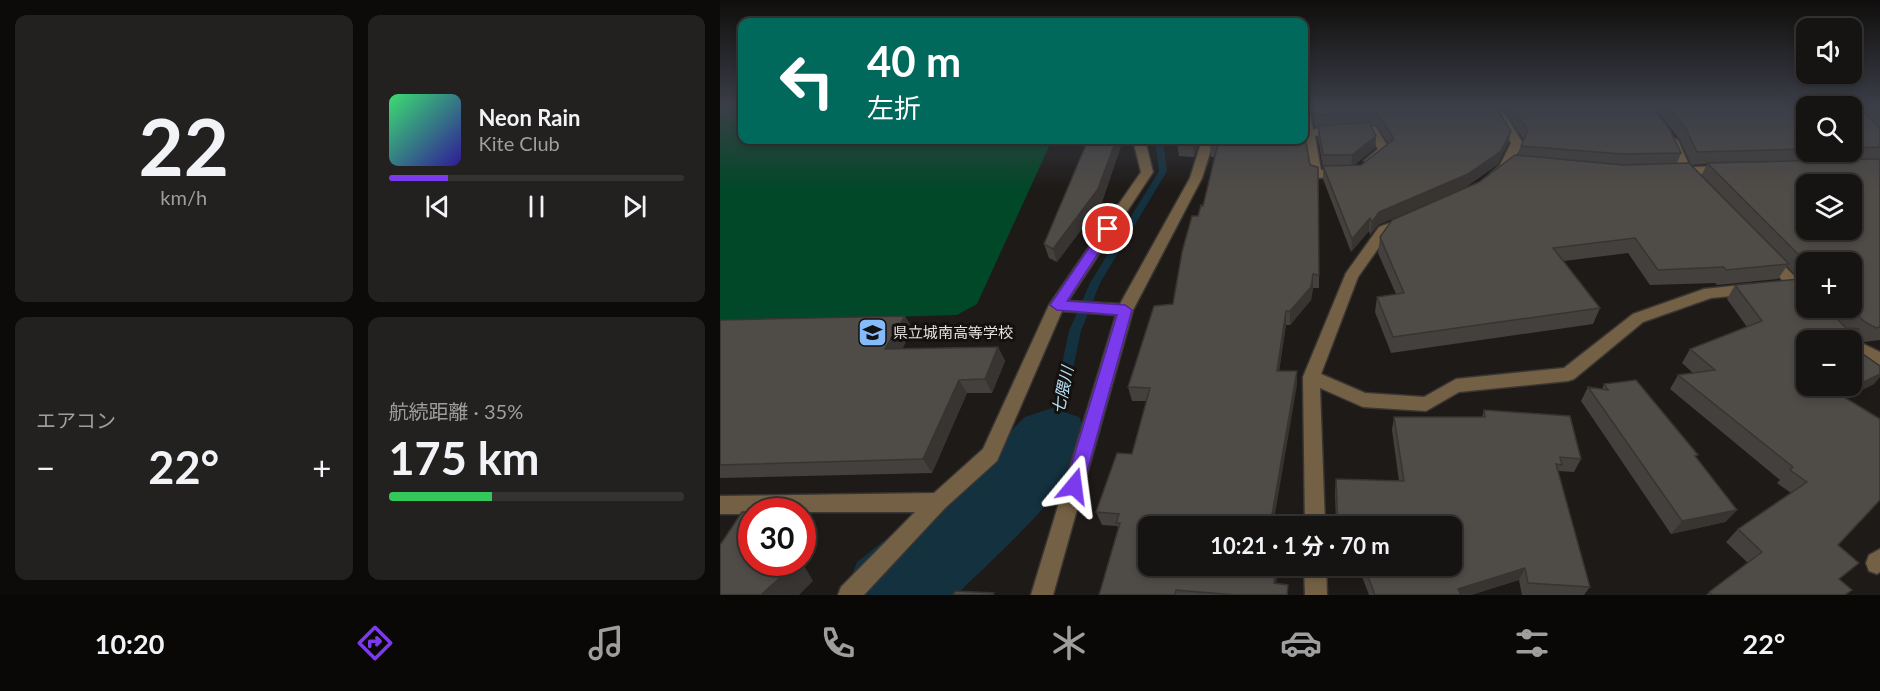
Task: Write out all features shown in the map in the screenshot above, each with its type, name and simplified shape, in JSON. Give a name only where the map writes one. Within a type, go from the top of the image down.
[{"type":"street","points":[[1308,134],[1316,174],[1359,170],[1384,150],[1375,134]]},
{"type":"street","points":[[1480,186],[1513,163],[1517,143],[1511,134]]},
{"type":"street","points":[[1666,134],[1680,171],[1701,187]]},
{"type":"street","points":[[849,595],[938,502],[990,456],[1066,305],[1147,172],[1140,144]]},
{"type":"street","points":[[1042,595],[1125,310],[1196,178],[1207,144]]},
{"type":"street","points":[[1680,171],[1731,169]]},
{"type":"street","points":[[1315,516],[1311,377],[1351,276],[1384,230],[1417,216]]},
{"type":"street","points":[[1756,244],[1795,285]]},
{"type":"street","points":[[1311,377],[1363,400],[1426,404],[1456,386],[1568,374],[1638,318],[1709,293],[1795,285]]},
{"type":"street","points":[[1066,305],[1125,310]]},
{"type":"street","points":[[1862,350],[1880,360]]},
{"type":"street","points":[[720,505],[938,502]]},
{"type":"street","points":[[1316,576],[1316,595]]},
{"type":"green space","points":[[720,134],[738,134],[738,144],[1050,144],[977,304],[957,315],[720,322]]},
{"type":"building","points":[[1319,134],[1375,134],[1376,136],[1352,155],[1323,155]]},
{"type":"building","points":[[1391,134],[1510,134],[1501,151],[1468,174],[1379,212],[1372,222],[1370,218],[1352,239],[1323,166],[1361,165],[1393,140]]},
{"type":"building","points":[[1526,134],[1672,134],[1681,153],[1622,154],[1521,146]]},
{"type":"building","points":[[1688,134],[1796,134],[1796,149],[1697,152]]},
{"type":"building","points":[[1862,134],[1880,134],[1880,147],[1862,148]]},
{"type":"building","points":[[1086,144],[1115,144],[1098,189],[1053,249],[1044,244]]},
{"type":"building","points":[[1218,144],[1306,144],[1310,165],[1318,167],[1319,275],[1313,274],[1311,287],[1290,311],[1286,311],[1277,371],[1297,371],[1272,516],[1138,516],[1138,576],[1275,576],[1274,583],[1288,585],[1287,595],[1235,595],[1176,590],[1175,595],[1099,595],[1120,523],[1116,523],[1119,514],[1096,512],[1117,453],[1132,454],[1150,388],[1128,387],[1154,306],[1173,304],[1182,252],[1192,216],[1198,216],[1201,205],[1203,206]]},
{"type":"building","points":[[1515,155],[1623,165],[1689,163],[1789,264],[1726,270],[1724,267],[1658,270],[1635,238],[1553,248],[1600,308],[1393,337],[1377,297],[1404,293],[1380,237],[1392,220],[1479,182]]},
{"type":"building","points":[[1862,159],[1880,159],[1880,327],[1876,328],[1861,318],[1862,252],[1796,252],[1707,163],[1862,162]]},
{"type":"building","points":[[1796,279],[1796,318],[1836,318],[1846,328],[1860,329],[1796,330],[1796,396],[1842,396],[1880,419],[1880,500],[1838,545],[1859,563],[1839,579],[1852,590],[1845,595],[1712,595],[1709,592],[1762,552],[1738,529],[1807,482],[1790,470],[1793,467],[1678,375],[1715,370],[1690,349],[1762,321],[1735,285]]},
{"type":"building","points":[[905,316],[885,349],[998,347],[985,379],[959,380],[923,459],[720,465],[720,320]]},
{"type":"building","points":[[1862,354],[1880,366],[1880,374],[1862,383]]},
{"type":"building","points":[[1636,380],[1698,455],[1695,456],[1737,510],[1682,521],[1588,387],[1608,390],[1604,384]]},
{"type":"building","points":[[1484,410],[1570,416],[1581,459],[1560,457],[1562,465],[1556,464],[1590,587],[1528,583],[1525,568],[1458,589],[1461,595],[1375,595],[1368,576],[1462,576],[1462,516],[1338,516],[1336,479],[1404,481],[1394,417],[1485,417]]},
{"type":"building","points":[[738,518],[738,576],[782,576],[761,595],[720,595],[720,545]]},
{"type":"building","points":[[955,591],[994,593],[993,595],[953,595]]},
{"type":"waterway","name":"七隈川","points":[[1052,440],[1075,331],[1095,283],[1163,171],[1160,144]]},
{"type":"waterway","name":"七隈川","points":[[890,595],[993,504],[1052,440]]},
{"type":"place","name":"県立城南高等学校","points":[[872,332]]},
{"type":"route","points":[[1074,486],[1125,310],[1057,305],[1108,229]]}]
